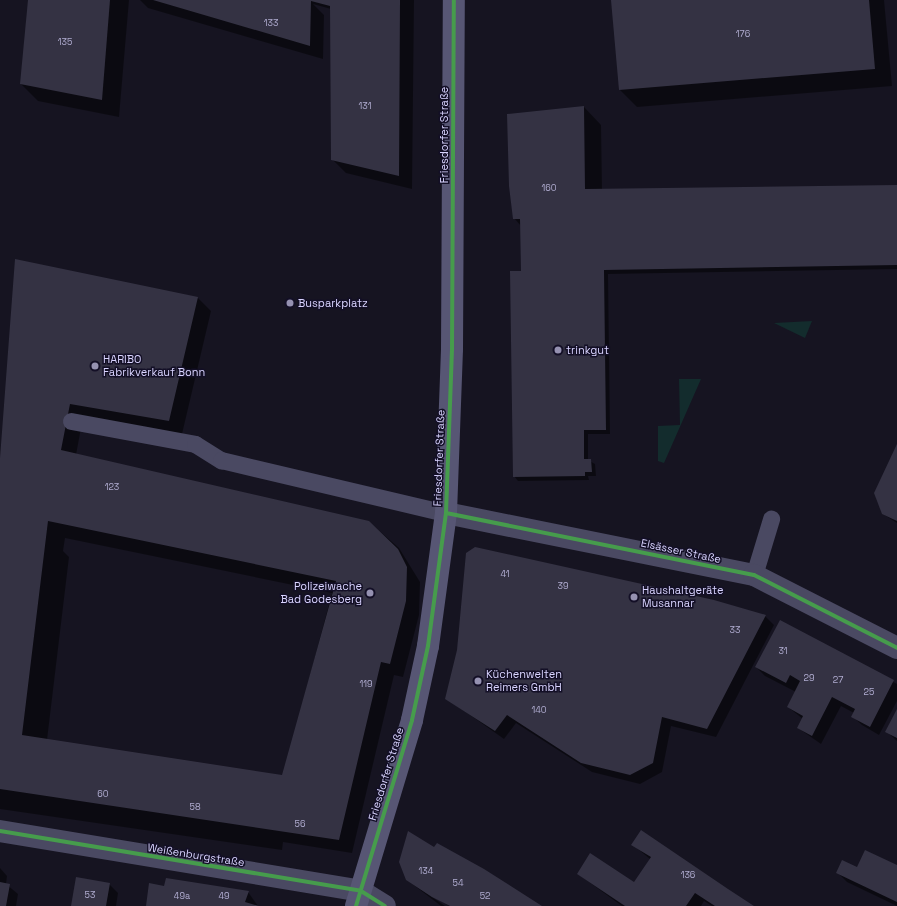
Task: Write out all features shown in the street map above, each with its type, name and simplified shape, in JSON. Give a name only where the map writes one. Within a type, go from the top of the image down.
[{"type":"street","name":"Friesdorfer Straße","points":[[359,899],[412,720],[428,646],[446,514],[452,349],[454,0]]},
{"type":"street","name":"Elsässer Straße","points":[[446,514],[754,575],[897,648]]},
{"type":"street","name":"Weißenburgstraße","points":[[0,831],[359,899],[385,906]]},
{"type":"lane","points":[[71,421],[196,444],[221,460],[446,514]]},
{"type":"lane","points":[[754,575],[771,519]]},
{"type":"green space","points":[[812,321],[805,338],[774,323]]},
{"type":"green space","points":[[679,379],[701,379],[664,463],[658,461],[658,426],[680,425]]},
{"type":"building","points":[[28,0],[110,0],[102,100],[20,84]]},
{"type":"building","points":[[153,0],[400,0],[399,176],[331,160],[330,6],[311,1],[310,46]]},
{"type":"building","points":[[611,0],[869,0],[875,69],[619,90]]},
{"type":"building","points":[[584,106],[585,189],[897,185],[897,265],[604,270],[606,430],[584,430],[584,459],[591,459],[592,472],[585,472],[585,476],[513,477],[510,271],[521,271],[520,219],[513,219],[509,186],[507,114]]},
{"type":"building","points":[[15,259],[198,297],[169,421],[70,404],[61,450],[369,521],[398,549],[407,567],[406,601],[390,664],[381,662],[339,840],[0,789],[0,458]],"holes":[[[48,521],[336,581],[282,775],[22,735]]]},
{"type":"building","points":[[897,444],[897,521],[882,514],[874,493]]},
{"type":"building","points":[[475,547],[714,600],[766,615],[707,729],[662,717],[653,763],[630,775],[581,763],[507,715],[495,731],[445,699],[457,650],[466,553]]},
{"type":"building","points":[[780,620],[894,680],[870,727],[851,717],[855,709],[832,697],[812,736],[797,728],[803,716],[787,707],[800,681],[790,675],[786,683],[755,667]]},
{"type":"building","points":[[897,709],[897,738],[885,732]]},
{"type":"building","points":[[641,830],[754,906],[715,906],[695,893],[686,906],[625,906],[577,874],[590,853],[634,882],[651,857],[631,845]]},
{"type":"building","points":[[408,831],[434,847],[437,843],[484,869],[542,906],[450,906],[432,897],[406,880],[399,862]]},
{"type":"building","points":[[865,850],[897,865],[897,902],[836,873],[842,860],[857,867]]},
{"type":"building","points":[[76,877],[110,883],[106,906],[71,906]]},
{"type":"building","points":[[166,878],[249,891],[245,902],[259,906],[146,906],[149,883],[164,886]]},
{"type":"building","points":[[0,882],[10,884],[6,906],[0,906]]},
{"type":"cycle path","points":[[356,906],[412,720],[428,646],[446,513],[452,349],[454,0]]},
{"type":"cycle path","points":[[446,513],[754,575],[897,648]]},
{"type":"cycle path","points":[[0,831],[361,891],[385,906]]},
{"type":"place","name":"Busparkplatz","points":[[290,303]]},
{"type":"place","name":"trinkgut","points":[[558,350]]},
{"type":"place","name":"HARIBO Fabrikverkauf Bonn","points":[[95,366]]},
{"type":"place","name":"Polizeiwache Bad Godesberg","points":[[370,593]]},
{"type":"place","name":"Haushaltgeräte Musannar","points":[[634,597]]},
{"type":"place","name":"Küchenwelten Reimers GmbH","points":[[478,681]]}]
